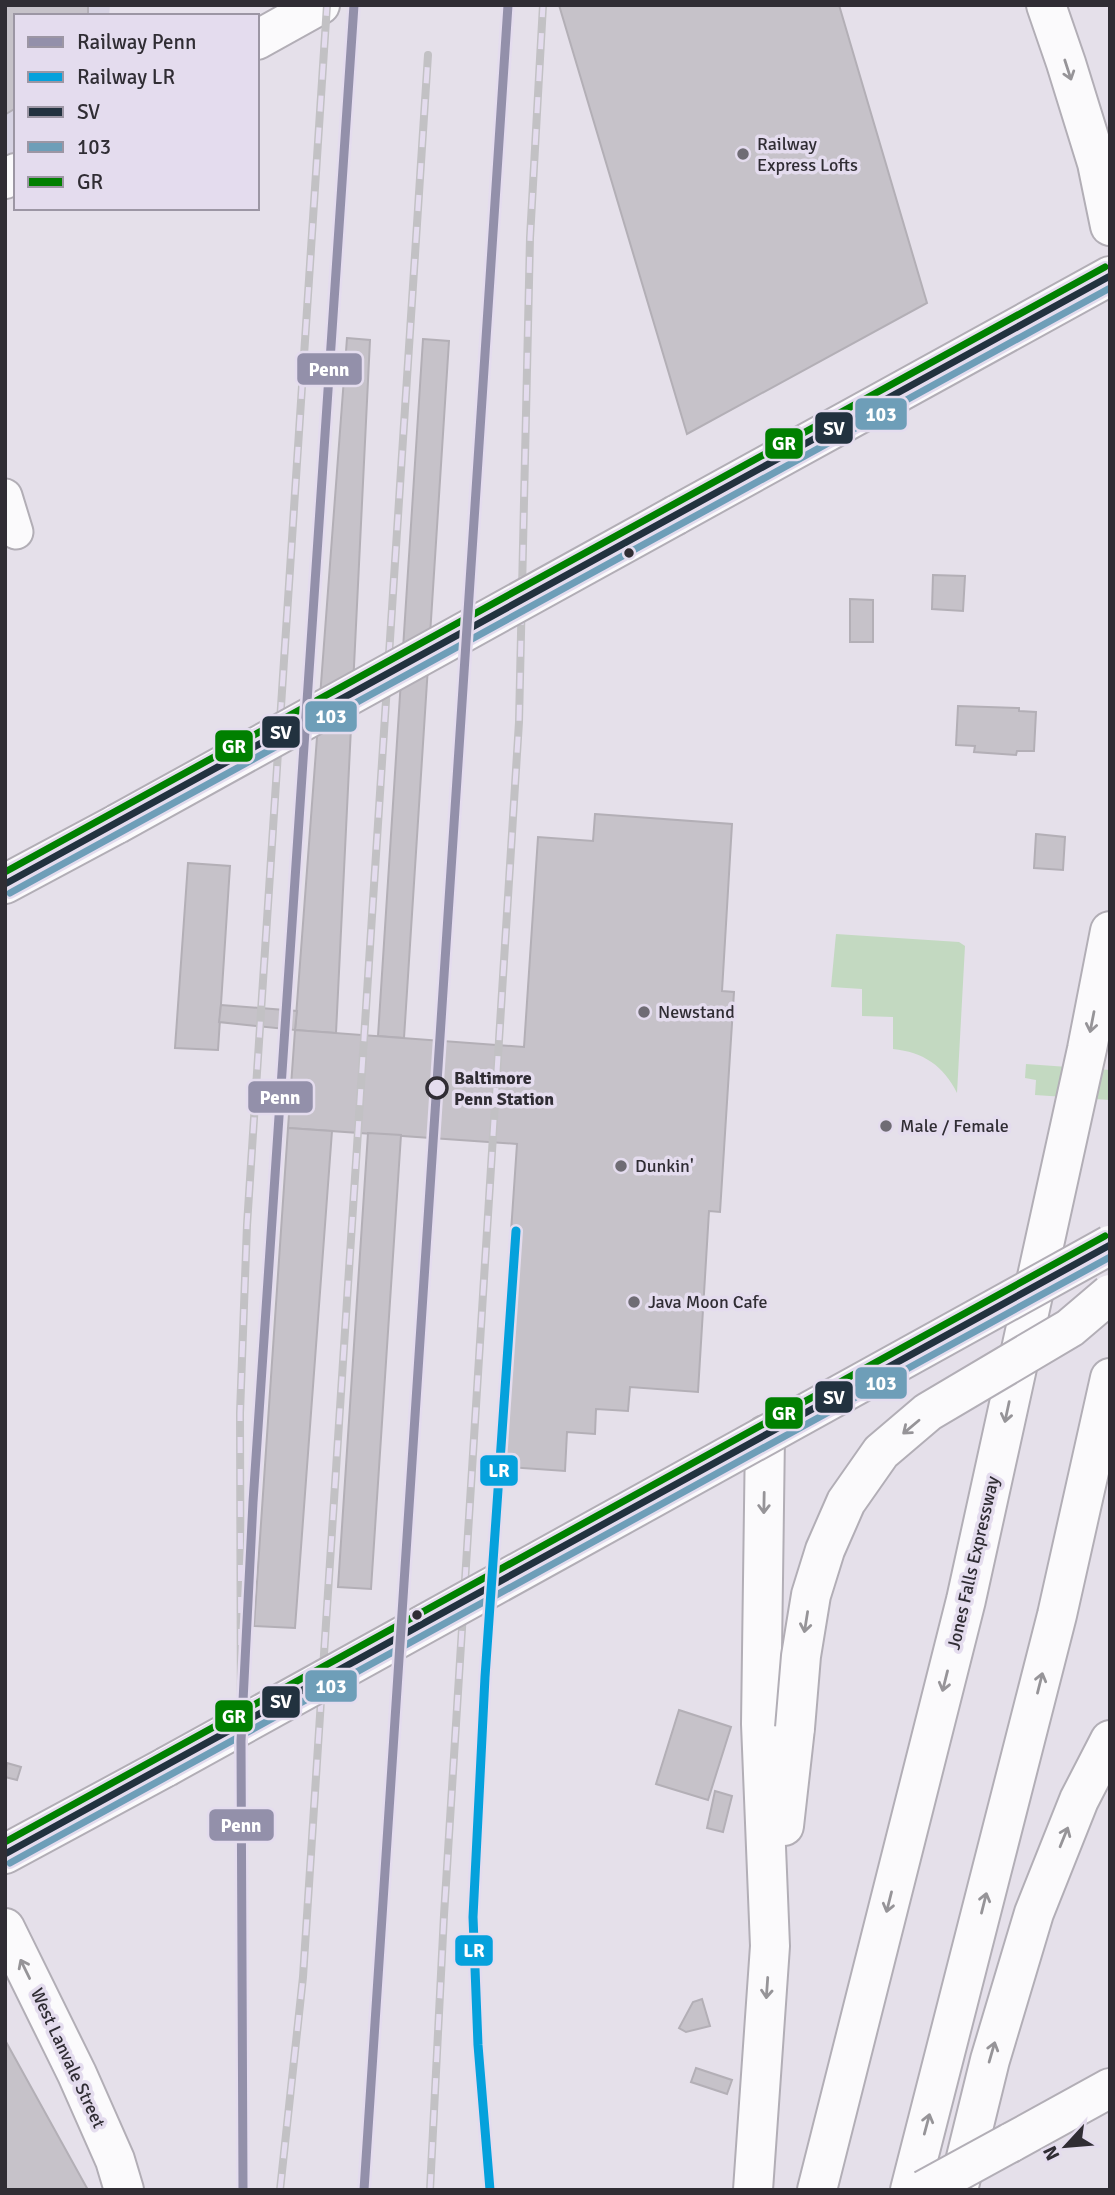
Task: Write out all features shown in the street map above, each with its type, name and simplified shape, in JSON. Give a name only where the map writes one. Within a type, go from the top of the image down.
[{"type":"main road","points":[[259,39],[320,5]]},
{"type":"main road","points":[[1046,5],[1097,163],[1110,226]]},
{"type":"main road","points":[[5,884],[1110,276]]},
{"type":"main road","name":"Jones Falls Expressway","points":[[817,2190],[966,1600],[1087,1049],[1110,931]]},
{"type":"main road","points":[[5,1854],[1110,1245]]},
{"type":"main road","points":[[778,1726],[801,1656],[814,1584],[825,1550],[846,1502],[881,1452],[928,1412],[1070,1328],[1110,1294]]},
{"type":"main road","points":[[910,2190],[1057,1615],[1110,1378]]},
{"type":"main road","points":[[753,2190],[770,1946],[778,1726],[765,1435]]},
{"type":"main road","points":[[1057,1615],[1110,1454]]},
{"type":"main road","points":[[958,2190],[990,2060],[1034,1913],[1079,1800],[1110,1740]]},
{"type":"main road","name":"West Lanvale Street","points":[[5,1928],[77,2074],[116,2160],[124,2190]]},
{"type":"main road","points":[[924,2190],[1110,2088]]},
{"type":"street","points":[[5,496],[16,532]]},
{"type":"shaded area","points":[[5,5],[110,5],[109,14],[14,14],[14,176],[5,181]]},
{"type":"green space","points":[[836,934],[959,942],[965,946],[957,1093],[946,1075],[931,1062],[914,1053],[893,1049],[893,1017],[862,1016],[862,989],[831,987]]},
{"type":"green space","points":[[1026,1064],[1110,1070],[1110,1100],[1035,1095],[1036,1080],[1025,1078]]},
{"type":"building","points":[[5,5],[88,5],[88,14],[14,14],[14,109],[6,114]]},
{"type":"building","name":"Railway Express Lofts","points":[[559,5],[839,5],[927,303],[687,434]]},
{"type":"building","points":[[347,338],[370,340],[336,1033],[295,1030]]},
{"type":"building","points":[[423,339],[449,341],[404,1038],[378,1036]]},
{"type":"building","points":[[933,575],[965,576],[963,611],[932,609]]},
{"type":"building","points":[[850,599],[873,600],[873,642],[850,642]]},
{"type":"building","points":[[958,706],[1019,708],[1019,711],[1036,712],[1034,751],[1017,751],[1016,755],[974,752],[975,746],[956,745]]},
{"type":"building","name":"Baltimore Penn Station","points":[[595,814],[732,824],[722,991],[734,992],[720,1212],[709,1211],[698,1392],[630,1387],[628,1411],[596,1409],[595,1434],[567,1432],[565,1471],[495,1466],[517,1144],[288,1128],[295,1030],[524,1047],[538,837],[593,841]]},
{"type":"building","points":[[1036,834],[1065,837],[1063,870],[1034,868]]},
{"type":"building","points":[[188,863],[230,866],[218,1050],[175,1048]]},
{"type":"building","points":[[221,1005],[297,1011],[295,1030],[219,1022]]},
{"type":"building","points":[[288,1128],[332,1131],[295,1628],[254,1626]]},
{"type":"building","points":[[368,1133],[401,1135],[371,1589],[338,1587]]},
{"type":"building","points":[[679,1710],[731,1727],[708,1800],[656,1784]]},
{"type":"building","points":[[7,1763],[21,1767],[17,1780],[5,1777]]},
{"type":"building","points":[[715,1791],[732,1796],[723,1832],[707,1828]]},
{"type":"building","points":[[702,1999],[710,2026],[686,2032],[679,2028],[693,2002]]},
{"type":"building","points":[[5,2040],[88,2190],[5,2190]]},
{"type":"building","points":[[696,2068],[732,2080],[727,2094],[691,2082]]},
{"type":"railway","points":[[241,1741],[240,1413],[247,1225],[327,5]]},
{"type":"railway","points":[[430,2190],[444,1915],[519,722],[530,238],[543,5]]},
{"type":"railway","points":[[280,2190],[303,1977],[428,55]]},
{"type":"rail line","name":"Penn","points":[[243,2190],[241,1741],[253,1502],[354,5]]},
{"type":"rail line","name":"Penn","points":[[364,2190],[508,5]]},
{"type":"rail line","name":"LR","points":[[490,2190],[478,2045],[473,1917],[485,1677],[516,1231]]},
{"type":"transit line","name":"GR","points":[[5,872],[1105,267]]},
{"type":"transit line","name":"SV","points":[[5,884],[1110,276]]},
{"type":"transit line","name":"103","points":[[10,893],[1110,288]]},
{"type":"transit line","name":"GR","points":[[5,1842],[1105,1236]]},
{"type":"transit line","name":"SV","points":[[5,1854],[1110,1245]]},
{"type":"transit line","name":"103","points":[[10,1863],[1110,1257]]},
{"type":"place","name":"Railway Express Lofts","points":[[743,154]]},
{"type":"place","name":"Newstand","points":[[644,1012]]},
{"type":"place","name":"Baltimore Penn Station","points":[[437,1088]]},
{"type":"place","name":"Male / Female","points":[[886,1126]]},
{"type":"place","name":"Dunkin'","points":[[621,1166]]},
{"type":"place","name":"Java Moon Cafe","points":[[634,1302]]}]
